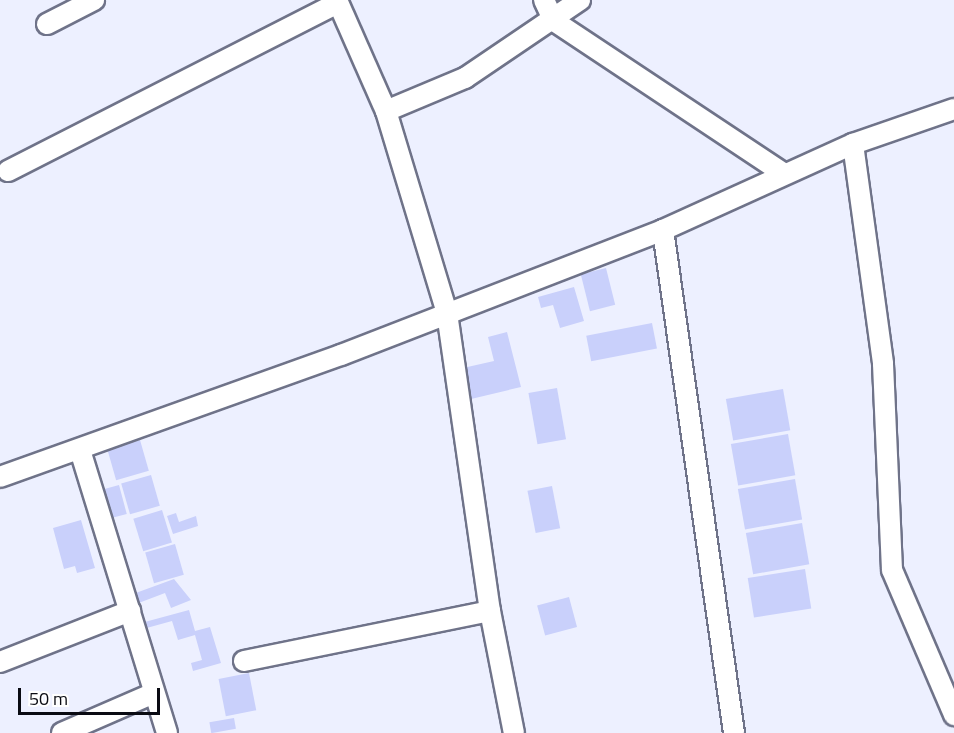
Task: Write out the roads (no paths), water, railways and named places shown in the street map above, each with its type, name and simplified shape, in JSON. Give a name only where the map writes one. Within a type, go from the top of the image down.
[{"type":"street","points":[[47,24],[94,0]]},
{"type":"street","points":[[544,0],[554,21],[783,173]]},
{"type":"street","points":[[386,111],[465,78],[554,21],[580,0]]},
{"type":"street","points":[[8,171],[337,1],[386,111],[447,313],[490,611],[514,733]]},
{"type":"street","points":[[0,477],[80,450],[663,230],[783,173],[853,144],[954,109]]},
{"type":"street","points":[[853,144],[883,364],[892,570],[954,715]]},
{"type":"street","points":[[663,230],[734,733]]},
{"type":"street","points":[[80,450],[167,733]]},
{"type":"street","points":[[0,662],[130,611]]},
{"type":"street","points":[[244,661],[490,611]]},
{"type":"street","points":[[62,733],[154,693]]}]
